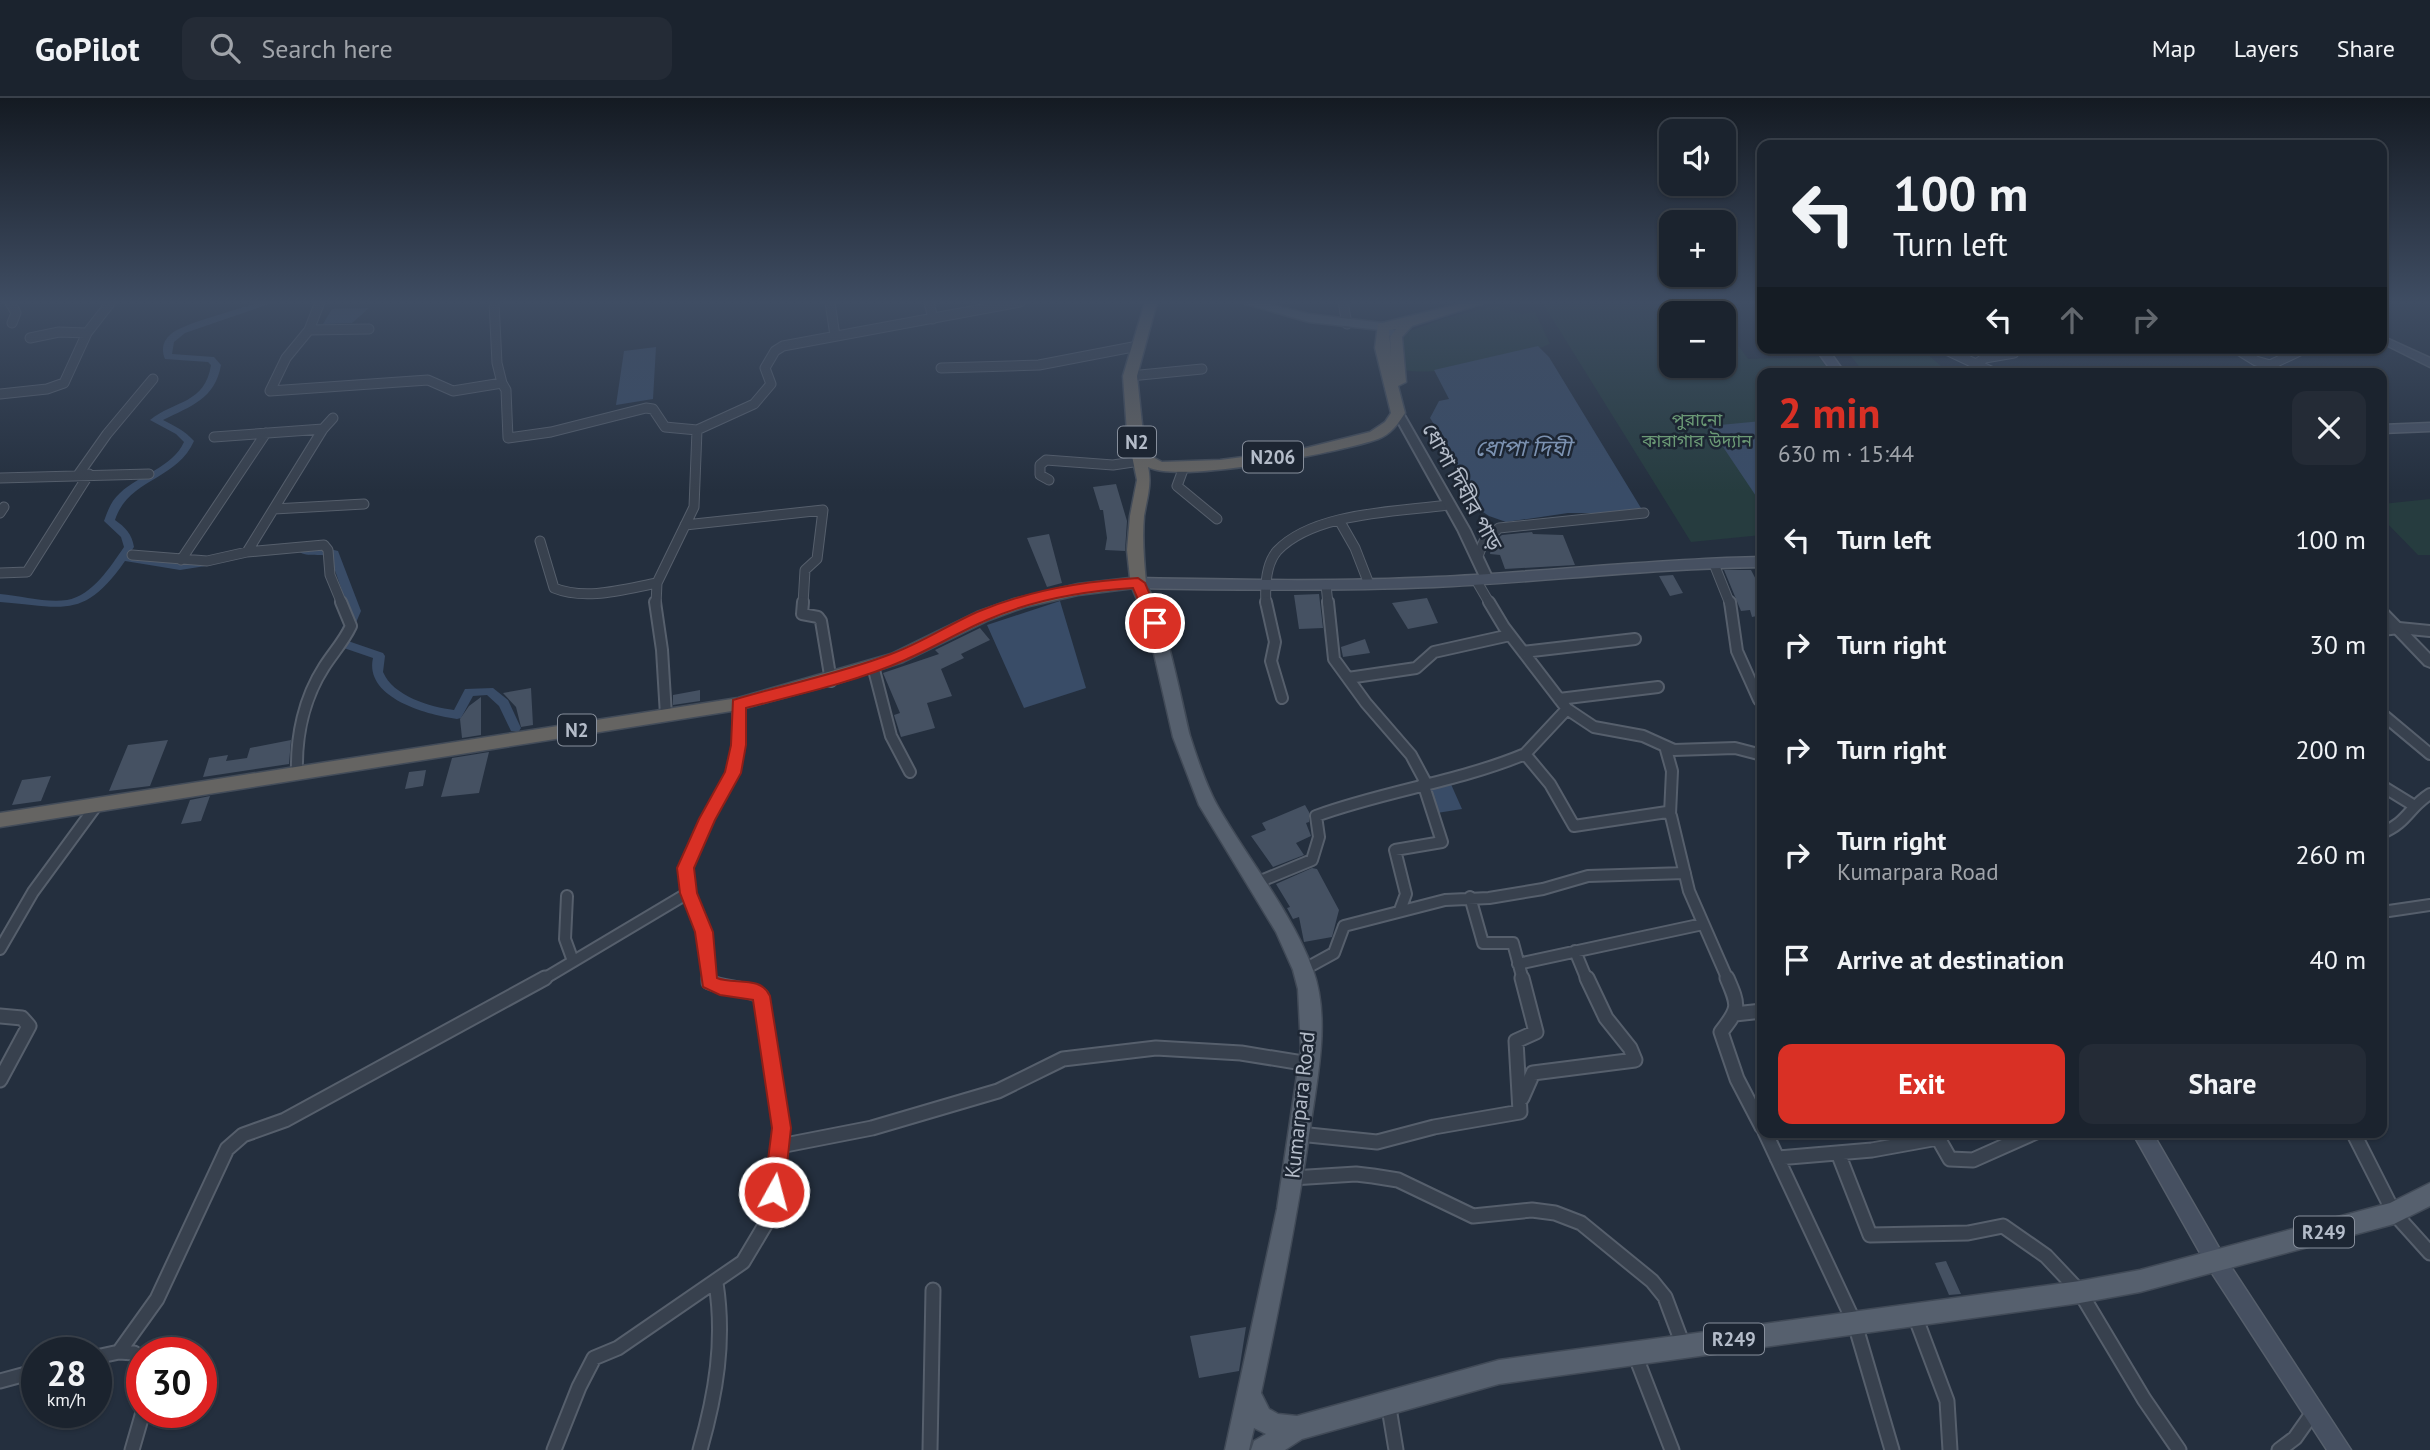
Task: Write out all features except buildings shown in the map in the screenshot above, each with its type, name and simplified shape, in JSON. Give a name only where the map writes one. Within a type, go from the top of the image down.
[{"type":"highway","name":"N2","points":[[0,820],[738,704],[831,681],[899,657],[982,616],[1022,602],[1099,585],[1138,583],[1136,527],[1144,480],[1134,432],[1130,376],[1133,365]]},
{"type":"highway","name":"ধোপা দিঘীর পাড়","points":[[1386,365],[1389,387],[1397,406]]},
{"type":"highway","points":[[1397,365],[1400,387],[1397,406]]},
{"type":"highway","name":"N206","points":[[1140,458],[1160,467],[1184,467],[1298,454],[1375,435],[1390,425],[1397,406]]},
{"type":"highway","points":[[1144,480],[1160,467]]},
{"type":"main road","points":[[2387,429],[2430,427]]},
{"type":"main road","points":[[1138,583],[1369,584],[1481,580],[1757,562]]},
{"type":"main road","name":"Kumarpara Road","points":[[1138,583],[1155,623],[1182,737],[1208,805],[1284,928],[1303,970],[1308,989],[1309,1064],[1293,1178],[1237,1450]]},
{"type":"main road","points":[[2144,1138],[2215,1260],[2340,1450]]},
{"type":"main road","name":"R249","points":[[1263,1450],[1297,1428],[1499,1372],[1683,1345],[1915,1316],[2140,1281],[2394,1213],[2430,1194]]},
{"type":"main road","points":[[1249,1394],[1260,1418],[1277,1426],[1297,1428]]},
{"type":"street","points":[[0,394],[47,389],[64,383],[72,365]]},
{"type":"street","points":[[283,365],[270,391],[428,380],[453,391],[502,383]]},
{"type":"street","points":[[498,365],[506,390],[508,438],[551,432],[646,408],[653,409],[665,427],[697,430],[756,402],[771,384],[765,368],[767,365]]},
{"type":"street","points":[[940,368],[1036,365]]},
{"type":"street","points":[[1130,376],[1202,369]]},
{"type":"street","points":[[78,475],[107,433],[153,379]]},
{"type":"street","name":"ধোপা দিঘীর পাড়","points":[[1397,406],[1448,505],[1478,556],[1481,580]]},
{"type":"street","points":[[247,552],[332,418]]},
{"type":"street","points":[[214,437],[323,429]]},
{"type":"street","points":[[666,715],[662,650],[655,600],[657,583],[694,508],[697,430]]},
{"type":"street","points":[[181,559],[266,433]]},
{"type":"street","points":[[1049,480],[1040,475],[1040,465],[1046,460],[1113,466],[1140,458]]},
{"type":"street","points":[[1184,467],[1177,486],[1217,519]]},
{"type":"street","points":[[0,573],[27,572],[89,474]]},
{"type":"street","points":[[0,478],[149,474]]},
{"type":"street","points":[[274,509],[364,504]]},
{"type":"street","points":[[1282,698],[1271,661],[1276,642],[1267,612],[1265,584],[1275,553],[1303,531],[1339,520],[1448,505]]},
{"type":"street","points":[[685,525],[823,510],[817,559],[806,570],[802,614],[818,617],[821,621],[831,681]]},
{"type":"street","points":[[1478,556],[1484,541],[1499,528],[1644,513]]},
{"type":"street","points":[[1339,520],[1355,548],[1369,584]]},
{"type":"street","points":[[540,541],[554,588],[560,592],[577,593],[657,583]]},
{"type":"street","points":[[132,555],[207,561],[247,552],[324,545],[328,550],[330,575],[351,626],[313,689],[299,736],[297,772]]},
{"type":"street","points":[[1714,564],[1730,601],[1737,651],[1757,696]]},
{"type":"street","points":[[1481,580],[1510,635],[1559,699],[1567,709],[1594,727],[1643,737],[1674,750],[1735,748],[1757,754]]},
{"type":"street","points":[[1326,585],[1334,659],[1410,755],[1424,783],[1441,842],[1395,850],[1406,894],[1400,910]]},
{"type":"street","points":[[2387,617],[2430,662]]},
{"type":"street","points":[[2387,629],[2430,631]]},
{"type":"street","points":[[1348,678],[1416,667],[1434,652],[1510,635]]},
{"type":"street","points":[[1523,652],[1635,639]]},
{"type":"street","points":[[873,666],[880,702],[895,746],[902,763],[911,772]]},
{"type":"street","points":[[1559,699],[1658,687]]},
{"type":"street","points":[[554,1450],[579,1387],[594,1358],[618,1348],[743,1262],[771,1215],[781,1128],[761,996],[752,990],[720,988],[709,982],[704,932],[688,893],[686,868],[733,773],[739,745],[738,704]]},
{"type":"street","points":[[1256,883],[1312,860],[1319,837],[1315,816],[1359,800],[1489,769],[1525,754],[1567,709]]},
{"type":"street","points":[[2387,718],[2430,754]]},
{"type":"street","points":[[1665,746],[1672,760],[1674,774],[1670,814],[1689,891],[1738,1003],[1735,1014],[1721,1032],[1737,1079],[1757,1117]]},
{"type":"street","points":[[1525,754],[1550,784],[1574,826],[1670,814]]},
{"type":"street","points":[[2387,790],[2413,805]]},
{"type":"street","points":[[2387,831],[2399,826],[2409,816],[2413,805],[2430,794]]},
{"type":"street","points":[[0,949],[33,892],[96,806]]},
{"type":"street","points":[[1303,970],[1334,953],[1344,926],[1400,910],[1470,897],[1489,898],[1543,889],[1588,876],[1685,873]]},
{"type":"street","points":[[118,1352],[157,1299],[227,1149],[243,1135],[285,1120],[510,999],[688,893]]},
{"type":"street","points":[[567,897],[565,939],[573,961]]},
{"type":"street","points":[[1299,1134],[1377,1142],[1434,1127],[1521,1112],[1516,1041],[1536,1032],[1511,942],[1483,943],[1470,897]]},
{"type":"street","points":[[2387,911],[2430,905]]},
{"type":"street","points":[[1518,964],[1703,924]]},
{"type":"street","points":[[1522,1100],[1533,1073],[1635,1060],[1626,1041],[1609,1022],[1595,997],[1575,951]]},
{"type":"street","points":[[1735,1014],[1757,1012]]},
{"type":"street","points":[[0,1017],[22,1018],[29,1026],[0,1080]]},
{"type":"street","points":[[780,1146],[872,1128],[998,1091],[1063,1059],[1156,1048],[1241,1053],[1309,1064]]},
{"type":"street","points":[[1768,1138],[1855,1324],[1892,1450]]},
{"type":"street","points":[[1777,1158],[1838,1153],[1938,1138],[1950,1159],[1968,1160],[1983,1158],[2018,1138]]},
{"type":"street","points":[[2356,1138],[2394,1213],[2430,1253]]},
{"type":"street","points":[[1838,1153],[1870,1235],[1961,1233],[2003,1226],[2046,1256],[2080,1292],[2144,1399],[2179,1450]]},
{"type":"street","points":[[1293,1178],[1356,1174],[1373,1176],[1398,1180],[1473,1216],[1532,1210],[1555,1213],[1581,1223],[1652,1281],[1665,1297],[1683,1345]]},
{"type":"street","points":[[700,1450],[717,1388],[722,1354],[720,1301],[716,1283]]},
{"type":"street","points":[[930,1450],[933,1290]]},
{"type":"street","points":[[1915,1316],[1947,1401],[1950,1450]]},
{"type":"street","points":[[112,1353],[126,1352]]},
{"type":"street","points":[[1634,1352],[1672,1450]]},
{"type":"street","points":[[0,1381],[21,1375]]},
{"type":"street","points":[[1388,1402],[1396,1450]]},
{"type":"street","points":[[2279,1450],[2286,1447],[2303,1429],[2314,1410]]},
{"type":"street","points":[[132,1450],[138,1428]]},
{"type":"green space","points":[[1404,365],[1482,365],[1438,371],[1404,370]]},
{"type":"green space","name":"পুরানো কারাগার উদ্যান","points":[[1581,365],[1659,365],[1659,378],[1736,378],[1736,365],[1825,365],[1827,368],[1757,368],[1757,535],[1691,542]]},
{"type":"green space","points":[[1858,365],[1940,365],[1943,368],[1860,368]]},
{"type":"green space","points":[[2430,499],[2430,555],[2418,555],[2387,523],[2387,503]]},
{"type":"water","points":[[622,365],[655,365],[653,399],[616,405]]},
{"type":"water","name":"ধোপা দিঘী","points":[[1455,365],[1554,365],[1644,513],[1568,513],[1506,522],[1477,508],[1463,485],[1447,444],[1430,418],[1439,401],[1449,399],[1434,370]]},
{"type":"water","points":[[1757,421],[1757,498],[1709,426]]},
{"type":"water","points":[[1060,601],[1086,688],[1024,708],[987,625]]},
{"type":"water","points":[[1450,782],[1462,809],[1437,813],[1429,790],[1432,786]]},
{"type":"waterway","points":[[0,598],[71,603],[88,595],[104,580],[129,547],[125,535],[109,521],[115,505],[132,488],[177,460],[189,441],[179,432],[155,420],[203,394],[210,386],[216,365]]},
{"type":"waterway","points":[[303,551],[318,550],[334,554],[355,611],[342,643],[379,656],[377,672],[388,688],[411,702],[457,715],[469,692],[489,691],[504,703],[515,728]]},
{"type":"waterway","points":[[129,558],[180,566],[208,562]]},
{"type":"route","points":[[774,1192],[781,1128],[761,996],[752,990],[720,988],[709,982],[704,932],[688,893],[686,868],[733,773],[739,745],[738,704],[831,681],[899,657],[982,616],[1061,592],[1099,585],[1138,583],[1155,623]]}]
